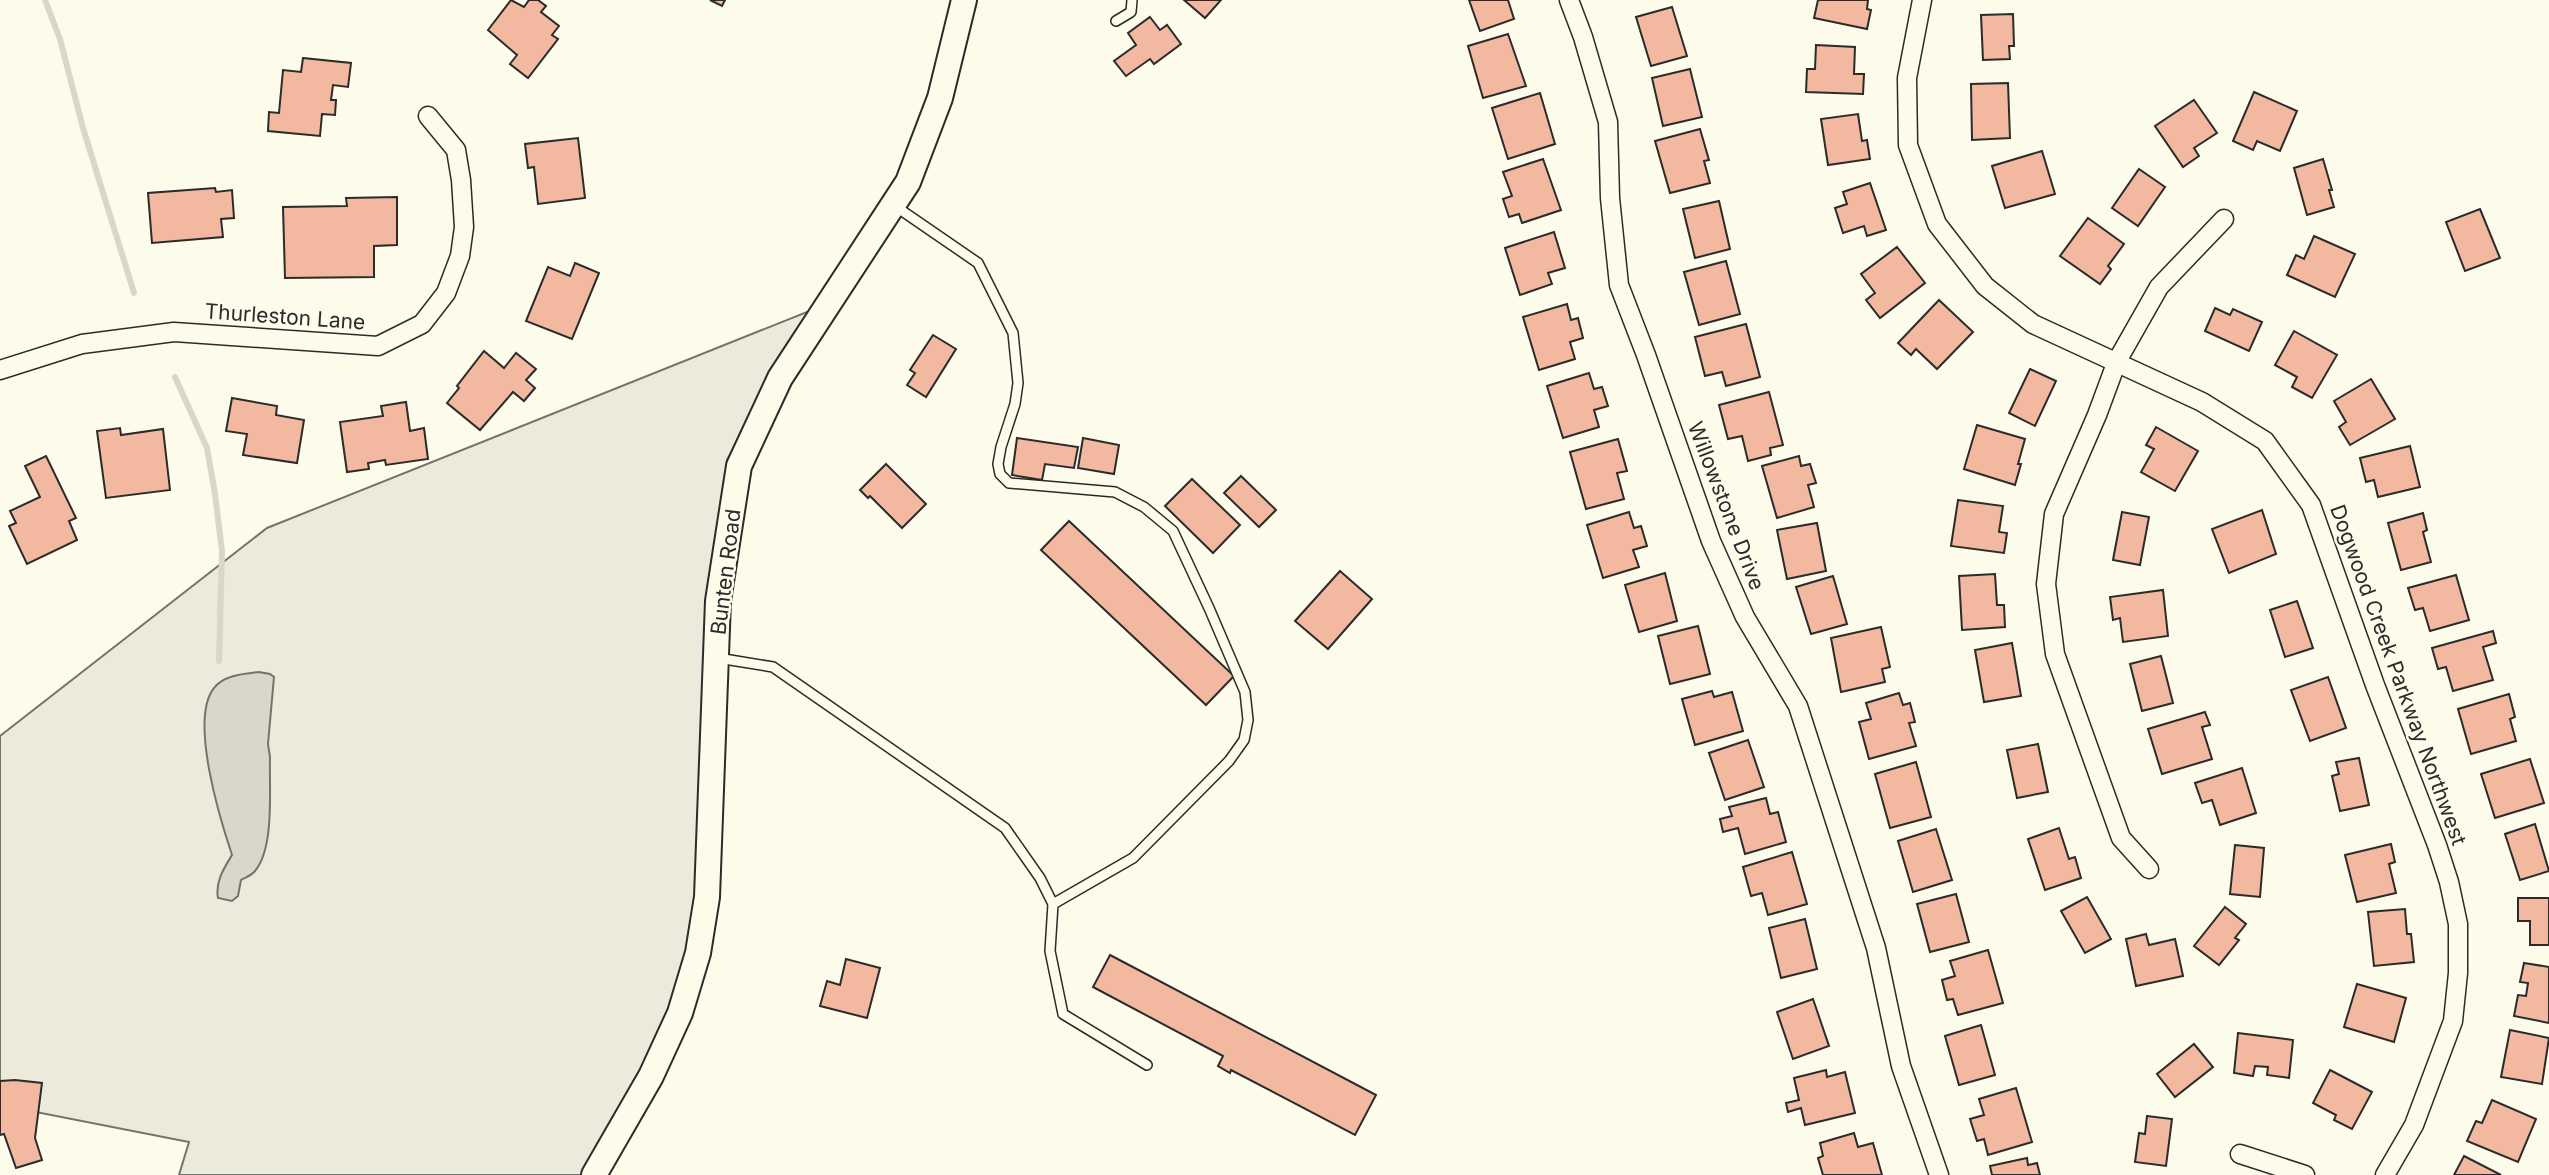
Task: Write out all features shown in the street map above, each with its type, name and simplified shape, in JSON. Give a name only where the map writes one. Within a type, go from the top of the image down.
[{"type":"street","name":"Bunten Road","points":[[594,1175],[651,1076],[680,1013],[698,953],[707,897],[718,601],[739,466],[780,379],[908,182],[940,98],[964,0]]},
{"type":"street","name":"Willowstone Drive","points":[[1569,0],[1608,122],[1610,198],[1619,285],[1711,541],[1745,617],[1798,706],[1876,947],[1901,1066],[1939,1175]]},
{"type":"street","name":"Dogwood Creek Parkway Northwest","points":[[1922,0],[1907,78],[1908,145],[1937,224],[1985,286],[2033,324],[2203,402],[2264,441],[2311,505],[2449,882],[2458,923],[2458,973],[2453,1021],[2414,1125],[2385,1175]]},
{"type":"street","name":"Thurleston Lane","points":[[0,370],[82,344],[174,332],[378,346],[422,324],[446,293],[460,256],[464,227],[456,149],[428,116]]},
{"type":"street","points":[[2149,869],[2121,838],[2055,654],[2046,584],[2054,514],[2117,361],[2159,287],[2224,219]]},
{"type":"street","points":[[2240,1154],[2305,1175]]},
{"type":"lane","points":[[1116,21],[1131,12],[1132,0]]},
{"type":"lane","points":[[894,205],[978,263],[1013,333],[1018,383],[1015,404],[1001,447],[998,464],[1000,474],[1009,483],[1115,492],[1144,507],[1173,531],[1245,692],[1248,720],[1244,740],[1230,761],[1133,858],[1053,904]]},
{"type":"lane","points":[[717,658],[773,667],[1005,828],[1040,878],[1053,904],[1050,951],[1063,1014],[1147,1065]]},
{"type":"shaded area","points":[[817,308],[727,460],[716,856],[664,1028],[592,1157],[585,1175],[179,1175],[189,1142],[0,1105],[0,736],[267,528]]},
{"type":"shaded area","points":[[259,672],[274,677],[268,744],[268,833],[261,860],[253,873],[241,880],[238,896],[232,901],[218,898],[217,892],[223,870],[232,855],[209,770],[205,722],[207,703],[214,688],[223,680]]},
{"type":"building","points":[[511,0],[524,7],[529,0],[538,0],[546,6],[541,12],[559,26],[552,35],[558,39],[528,78],[510,64],[517,55],[488,30]]},
{"type":"building","points":[[710,0],[725,0],[722,6]]},
{"type":"building","points":[[1184,0],[1221,0],[1205,18]]},
{"type":"building","points":[[1469,0],[1508,0],[1514,19],[1480,31]]},
{"type":"building","points":[[1818,0],[1868,0],[1867,9],[1871,10],[1867,29],[1814,18]]},
{"type":"building","points":[[1672,7],[1687,56],[1651,66],[1636,17]]},
{"type":"building","points":[[2013,14],[2014,46],[2009,46],[2010,59],[1983,60],[1981,15]]},
{"type":"building","points":[[1150,17],[1160,30],[1167,25],[1181,44],[1154,64],[1150,59],[1126,76],[1114,61],[1136,45],[1128,33]]},
{"type":"building","points":[[1508,34],[1526,86],[1483,98],[1468,46]]},
{"type":"building","points":[[1816,45],[1855,47],[1854,74],[1864,74],[1863,94],[1806,92],[1807,69],[1815,69]]},
{"type":"building","points":[[303,58],[351,63],[348,87],[333,85],[331,100],[336,100],[335,115],[322,114],[320,136],[268,131],[269,112],[279,113],[283,70],[301,72]]},
{"type":"building","points":[[1690,69],[1702,117],[1663,126],[1652,78]]},
{"type":"building","points":[[2008,83],[2010,138],[1972,140],[1971,84]]},
{"type":"building","points":[[2254,92],[2297,111],[2280,151],[2257,141],[2253,150],[2233,141]]},
{"type":"building","points":[[1540,93],[1555,144],[1508,159],[1492,108]]},
{"type":"building","points":[[2194,100],[2217,133],[2194,148],[2199,156],[2183,167],[2155,126]]},
{"type":"building","points":[[1858,114],[1862,141],[1867,140],[1870,159],[1828,165],[1821,119]]},
{"type":"building","points":[[1700,129],[1709,160],[1704,161],[1710,183],[1670,193],[1655,141]]},
{"type":"building","points":[[578,138],[585,198],[538,204],[534,167],[528,168],[525,144]]},
{"type":"building","points":[[2042,151],[2055,194],[2005,208],[1992,166]]},
{"type":"building","points":[[1543,159],[1561,210],[1522,223],[1519,214],[1509,217],[1503,199],[1512,196],[1503,172]]},
{"type":"building","points":[[2323,159],[2334,207],[2307,215],[2294,168]]},
{"type":"building","points":[[2139,169],[2165,187],[2138,226],[2112,208]]},
{"type":"building","points":[[1870,183],[1886,230],[1867,236],[1864,226],[1843,233],[1835,208],[1847,204],[1843,192]]},
{"type":"building","points":[[215,188],[216,192],[232,190],[234,218],[221,219],[223,237],[152,243],[148,193]]},
{"type":"building","points":[[397,197],[397,245],[374,246],[374,277],[285,278],[283,207],[347,206],[346,198]]},
{"type":"building","points":[[1719,201],[1730,249],[1695,258],[1683,209]]},
{"type":"building","points":[[2480,209],[2500,258],[2465,271],[2446,222]]},
{"type":"building","points":[[2088,218],[2124,244],[2108,266],[2111,269],[2100,284],[2060,256]]},
{"type":"building","points":[[1554,232],[1565,268],[1548,273],[1552,284],[1520,295],[1505,248]]},
{"type":"building","points":[[2314,236],[2355,254],[2335,297],[2287,275],[2296,255],[2304,259]]},
{"type":"building","points":[[1897,247],[1925,283],[1880,318],[1866,300],[1875,293],[1861,274]]},
{"type":"building","points":[[1726,261],[1740,314],[1699,325],[1684,272]]},
{"type":"building","points":[[575,263],[599,273],[572,339],[526,321],[548,267],[570,276]]},
{"type":"building","points":[[1939,300],[1973,332],[1937,369],[1916,349],[1911,355],[1898,343]]},
{"type":"building","points":[[1567,304],[1571,320],[1578,318],[1583,338],[1570,342],[1575,359],[1539,370],[1523,317]]},
{"type":"building","points":[[2215,308],[2230,315],[2233,309],[2262,322],[2249,351],[2205,331]]},
{"type":"building","points":[[1746,324],[1760,377],[1726,386],[1722,372],[1705,376],[1695,337]]},
{"type":"building","points":[[2294,331],[2337,355],[2312,398],[2292,387],[2297,377],[2275,365]]},
{"type":"building","points":[[933,335],[956,349],[926,397],[907,385],[915,373],[910,370]]},
{"type":"building","points":[[484,351],[504,368],[516,353],[536,369],[526,380],[535,388],[524,401],[513,392],[480,430],[447,403]]},
{"type":"building","points":[[2030,369],[2056,381],[2035,426],[2009,413]]},
{"type":"building","points":[[1589,373],[1594,389],[1602,387],[1608,406],[1594,410],[1599,427],[1563,438],[1547,386]]},
{"type":"building","points":[[2371,379],[2395,419],[2350,445],[2339,427],[2346,422],[2334,401]]},
{"type":"building","points":[[1769,392],[1783,445],[1770,448],[1771,455],[1748,461],[1742,436],[1728,439],[1719,405]]},
{"type":"building","points":[[232,398],[277,406],[276,415],[304,420],[297,463],[243,455],[247,434],[226,431]]},
{"type":"building","points":[[406,402],[410,431],[424,428],[428,459],[386,465],[385,460],[368,463],[369,469],[347,472],[340,422],[383,416],[381,406]]},
{"type":"building","points":[[1977,425],[2025,439],[2015,485],[1964,469]]},
{"type":"building","points":[[2156,427],[2198,451],[2175,491],[2141,472],[2154,449],[2146,445]]},
{"type":"building","points":[[120,428],[121,435],[163,429],[170,490],[106,498],[97,431]]},
{"type":"building","points":[[1017,438],[1078,447],[1074,468],[1045,464],[1042,480],[1012,475]]},
{"type":"building","points":[[1083,438],[1119,445],[1114,474],[1078,468]]},
{"type":"building","points":[[1618,439],[1627,471],[1617,473],[1624,499],[1586,509],[1570,452]]},
{"type":"building","points":[[2410,446],[2420,487],[2378,497],[2374,480],[2366,482],[2360,458]]},
{"type":"building","points":[[46,456],[76,518],[69,521],[77,540],[27,564],[9,526],[16,523],[10,511],[40,497],[25,466]]},
{"type":"building","points":[[1799,456],[1801,466],[1810,464],[1816,483],[1808,485],[1814,507],[1777,518],[1762,466]]},
{"type":"building","points":[[886,464],[926,504],[902,528],[870,496],[868,498],[860,490]]},
{"type":"building","points":[[1241,476],[1276,510],[1259,527],[1224,493]]},
{"type":"building","points":[[1192,479],[1240,525],[1213,553],[1165,506]]},
{"type":"building","points":[[1958,500],[2003,506],[1999,532],[2007,533],[2004,553],[1951,546]]},
{"type":"building","points":[[2262,510],[2276,554],[2229,573],[2212,529]]},
{"type":"building","points":[[1629,512],[1634,528],[1641,526],[1647,546],[1633,550],[1639,567],[1603,578],[1587,525]]},
{"type":"building","points":[[2122,512],[2149,517],[2140,565],[2113,560]]},
{"type":"building","points":[[2423,513],[2427,530],[2423,532],[2431,562],[2401,570],[2388,523]]},
{"type":"building","points":[[1069,521],[1234,676],[1206,705],[1041,550]]},
{"type":"building","points":[[1817,523],[1826,571],[1787,579],[1777,530]]},
{"type":"building","points":[[1340,571],[1372,599],[1328,649],[1295,621]]},
{"type":"building","points":[[1665,573],[1677,621],[1639,632],[1625,585]]},
{"type":"building","points":[[1995,574],[1997,605],[2004,605],[2005,627],[1962,630],[1959,576]]},
{"type":"building","points":[[2456,575],[2469,620],[2430,631],[2423,608],[2415,610],[2408,588]]},
{"type":"building","points":[[1833,576],[1847,624],[1811,634],[1796,587]]},
{"type":"building","points":[[2163,590],[2168,636],[2123,642],[2120,618],[2113,620],[2110,597]]},
{"type":"building","points":[[2297,601],[2313,648],[2285,657],[2270,610]]},
{"type":"building","points":[[1698,626],[1710,674],[1670,684],[1658,636]]},
{"type":"building","points":[[1881,627],[1890,667],[1882,669],[1885,682],[1841,692],[1831,638]]},
{"type":"building","points":[[2493,631],[2496,643],[2483,647],[2493,680],[2453,691],[2446,667],[2438,669],[2432,648]]},
{"type":"building","points":[[2012,643],[2021,696],[1984,702],[1975,650]]},
{"type":"building","points":[[2161,656],[2173,703],[2142,711],[2130,664]]},
{"type":"building","points":[[2328,677],[2346,728],[2310,741],[2291,690]]},
{"type":"building","points":[[1712,691],[1714,697],[1732,692],[1743,731],[1695,745],[1682,699]]},
{"type":"building","points":[[1899,693],[1903,705],[1910,703],[1915,722],[1909,723],[1916,746],[1869,759],[1859,722],[1871,719],[1866,703]]},
{"type":"building","points":[[2509,694],[2515,717],[2510,719],[2516,741],[2471,754],[2458,709]]},
{"type":"building","points":[[2205,712],[2210,725],[2202,727],[2212,759],[2162,774],[2148,729]]},
{"type":"building","points":[[1748,740],[1764,787],[1725,800],[1709,753]]},
{"type":"building","points":[[2038,744],[2048,792],[2017,798],[2007,750]]},
{"type":"building","points":[[2359,758],[2369,805],[2340,811],[2332,776],[2339,774],[2336,762]]},
{"type":"building","points":[[2530,759],[2544,803],[2495,818],[2481,774]]},
{"type":"building","points":[[1916,762],[1931,817],[1890,828],[1875,774]]},
{"type":"building","points":[[2242,768],[2256,813],[2220,825],[2212,800],[2202,803],[2195,783]]},
{"type":"building","points":[[1766,798],[1770,814],[1778,812],[1786,842],[1745,854],[1738,828],[1723,832],[1720,819],[1732,816],[1729,807]]},
{"type":"building","points":[[2535,824],[2549,871],[2520,880],[2505,834]]},
{"type":"building","points":[[2059,828],[2069,859],[2075,857],[2081,878],[2045,890],[2028,839]]},
{"type":"building","points":[[1936,829],[1952,880],[1913,892],[1898,841]]},
{"type":"building","points":[[2391,844],[2395,862],[2389,864],[2396,893],[2357,902],[2345,855]]},
{"type":"building","points":[[2235,845],[2264,848],[2260,897],[2230,894]]},
{"type":"building","points":[[1792,852],[1807,904],[1768,915],[1762,893],[1751,896],[1743,867]]},
{"type":"building","points":[[1956,894],[1969,942],[1930,952],[1917,904]]},
{"type":"building","points":[[2087,897],[2111,939],[2085,953],[2061,911]]},
{"type":"building","points":[[2518,898],[2549,898],[2549,945],[2530,945],[2530,921],[2518,921]]},
{"type":"building","points":[[2225,907],[2246,924],[2235,938],[2239,940],[2219,965],[2194,946]]},
{"type":"building","points":[[2405,909],[2407,934],[2411,934],[2414,962],[2374,966],[2368,912]]},
{"type":"building","points":[[1805,919],[1817,969],[1781,978],[1769,928]]},
{"type":"building","points":[[2146,934],[2149,945],[2175,939],[2183,976],[2136,986],[2126,939]]},
{"type":"building","points":[[1988,950],[2003,1003],[1958,1015],[1953,999],[1947,1000],[1942,980],[1955,976],[1950,961]]},
{"type":"building","points":[[1110,955],[1376,1095],[1355,1135],[1231,1070],[1230,1073],[1218,1066],[1223,1056],[1093,987]]},
{"type":"building","points":[[846,959],[880,968],[867,1018],[820,1006],[827,981],[840,985]]},
{"type":"building","points":[[2524,963],[2549,967],[2549,1023],[2514,1016],[2518,995],[2526,996],[2528,983],[2520,982]]},
{"type":"building","points":[[2357,984],[2406,998],[2394,1042],[2344,1027]]},
{"type":"building","points":[[1813,999],[1829,1046],[1793,1059],[1777,1012]]},
{"type":"building","points":[[1981,1025],[1995,1075],[1959,1085],[1945,1036]]},
{"type":"building","points":[[2510,1030],[2549,1038],[2542,1084],[2501,1077]]},
{"type":"building","points":[[2238,1033],[2293,1040],[2289,1078],[2267,1075],[2268,1067],[2255,1066],[2253,1076],[2234,1073]]},
{"type":"building","points":[[2194,1044],[2213,1067],[2175,1097],[2157,1074]]},
{"type":"building","points":[[1826,1070],[1827,1077],[1845,1072],[1855,1113],[1805,1125],[1801,1108],[1788,1112],[1786,1103],[1799,1100],[1794,1078]]},
{"type":"building","points":[[2330,1070],[2372,1092],[2352,1129],[2334,1120],[2336,1115],[2313,1103]]},
{"type":"building","points":[[0,1081],[42,1083],[35,1138],[42,1160],[16,1168],[4,1134],[0,1135]]},
{"type":"building","points":[[2016,1088],[2032,1142],[1988,1155],[1984,1139],[1977,1141],[1970,1119],[1984,1115],[1979,1099]]},
{"type":"building","points":[[2492,1100],[2536,1119],[2518,1162],[2467,1141],[2476,1121],[2482,1123]]},
{"type":"building","points":[[2147,1116],[2172,1119],[2166,1166],[2135,1162],[2139,1133],[2145,1134]]},
{"type":"building","points":[[1854,1133],[1858,1147],[1873,1143],[1882,1175],[1823,1175],[1818,1158],[1823,1156],[1820,1143]]},
{"type":"building","points":[[2464,1156],[2501,1175],[2454,1175]]},
{"type":"building","points":[[2027,1158],[2028,1165],[2037,1163],[2040,1175],[1992,1175],[1990,1166]]},
{"type":"waterway","points":[[45,0],[60,39],[83,128],[134,293]]},
{"type":"waterway","points":[[175,377],[207,448],[215,494],[222,551],[219,661]]}]
